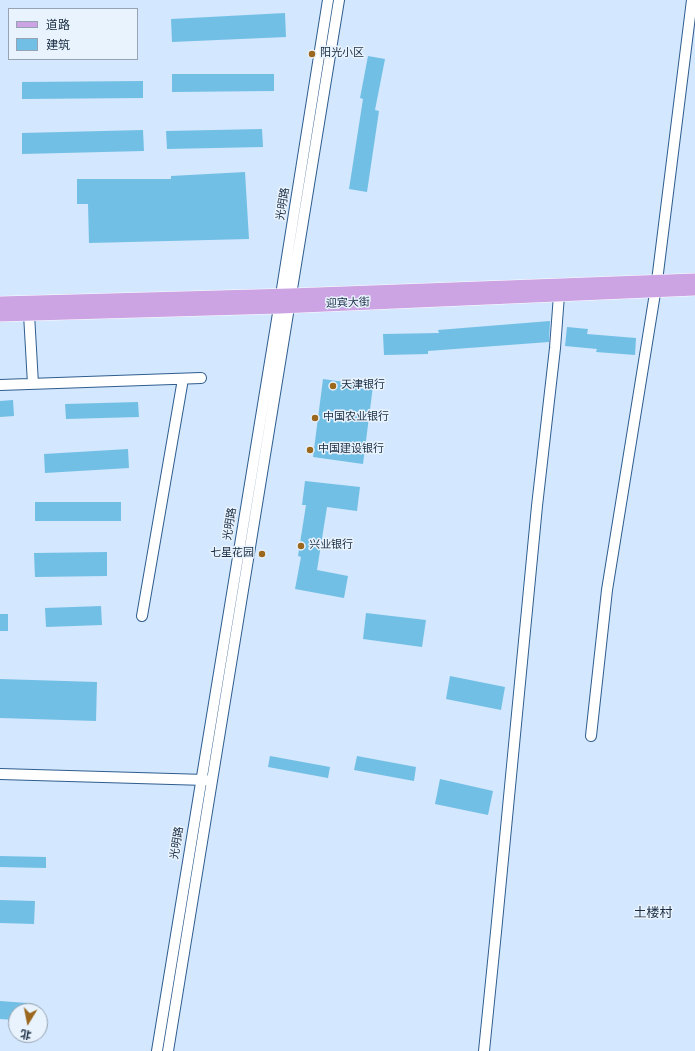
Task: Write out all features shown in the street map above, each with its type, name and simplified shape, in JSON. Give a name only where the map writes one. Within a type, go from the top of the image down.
[{"type":"main road","name":"迎宾大街","points":[[0,303],[285,301],[559,294],[656,286],[695,280]]},
{"type":"main road","name":"迎宾大街","points":[[0,315],[285,301],[656,286],[695,289]]},
{"type":"street","name":"光明路","points":[[168,1051],[212,781],[285,301],[328,0]]},
{"type":"street","name":"光明路","points":[[157,1051],[201,780],[339,0]]},
{"type":"street","points":[[591,736],[607,590],[656,286],[692,0]]},
{"type":"street","points":[[484,1051],[536,514],[555,348],[559,294]]},
{"type":"street","points":[[29,314],[33,384]]},
{"type":"street","points":[[0,385],[201,378]]},
{"type":"street","points":[[142,616],[183,379]]},
{"type":"street","points":[[0,774],[212,781]]},
{"type":"building","points":[[285,13],[286,37],[172,42],[171,19]]},
{"type":"building","points":[[368,56],[385,59],[375,110],[379,111],[367,192],[349,189],[363,99],[360,98]]},
{"type":"building","points":[[172,74],[274,74],[274,91],[172,92]]},
{"type":"building","points":[[143,81],[143,98],[22,99],[22,82]]},
{"type":"building","points":[[262,129],[263,147],[167,149],[166,131]]},
{"type":"building","points":[[143,130],[144,151],[22,154],[22,133]]},
{"type":"building","points":[[245,172],[249,239],[89,243],[88,204],[77,204],[77,179],[171,179],[171,176]]},
{"type":"building","points":[[550,321],[549,342],[428,351],[428,354],[384,355],[383,334],[439,333],[438,330]]},
{"type":"building","points":[[567,327],[588,329],[587,334],[636,338],[635,355],[596,352],[597,349],[565,346]]},
{"type":"building","points":[[323,379],[373,386],[363,464],[313,457]]},
{"type":"building","points":[[13,400],[14,416],[0,417],[0,401]]},
{"type":"building","points":[[138,402],[139,417],[66,419],[65,404]]},
{"type":"building","points":[[128,449],[129,468],[45,473],[44,454]]},
{"type":"building","points":[[305,481],[360,487],[357,511],[327,507],[317,570],[348,576],[344,598],[295,589],[301,557],[298,556],[306,505],[302,505]]},
{"type":"building","points":[[35,502],[121,502],[121,521],[35,521]]},
{"type":"building","points":[[107,552],[107,576],[35,577],[34,553]]},
{"type":"building","points":[[101,606],[102,625],[46,627],[45,608]]},
{"type":"building","points":[[366,613],[426,620],[422,647],[363,639]]},
{"type":"building","points":[[0,614],[8,614],[8,631],[0,631]]},
{"type":"building","points":[[450,676],[505,687],[501,710],[446,699]]},
{"type":"building","points":[[0,679],[97,682],[96,721],[0,718]]},
{"type":"building","points":[[270,756],[330,767],[328,778],[268,767]]},
{"type":"building","points":[[357,756],[416,767],[414,781],[354,770]]},
{"type":"building","points":[[440,779],[493,791],[488,815],[435,804]]},
{"type":"building","points":[[0,856],[46,857],[46,868],[0,867]]},
{"type":"building","points":[[0,900],[35,901],[34,924],[0,923]]},
{"type":"building","points":[[0,1001],[27,1003],[8,1003],[8,1020],[0,1019]]},
{"type":"place","name":"阳光小区","points":[[312,54]]},
{"type":"place","name":"天津银行","points":[[333,386]]},
{"type":"place","name":"中国农业银行","points":[[315,418]]},
{"type":"place","name":"中国建设银行","points":[[310,450]]},
{"type":"place","name":"兴业银行","points":[[301,546]]},
{"type":"place","name":"七星花园","points":[[262,554]]},
{"type":"district","name":"土楼村","points":[[653,914]]}]
